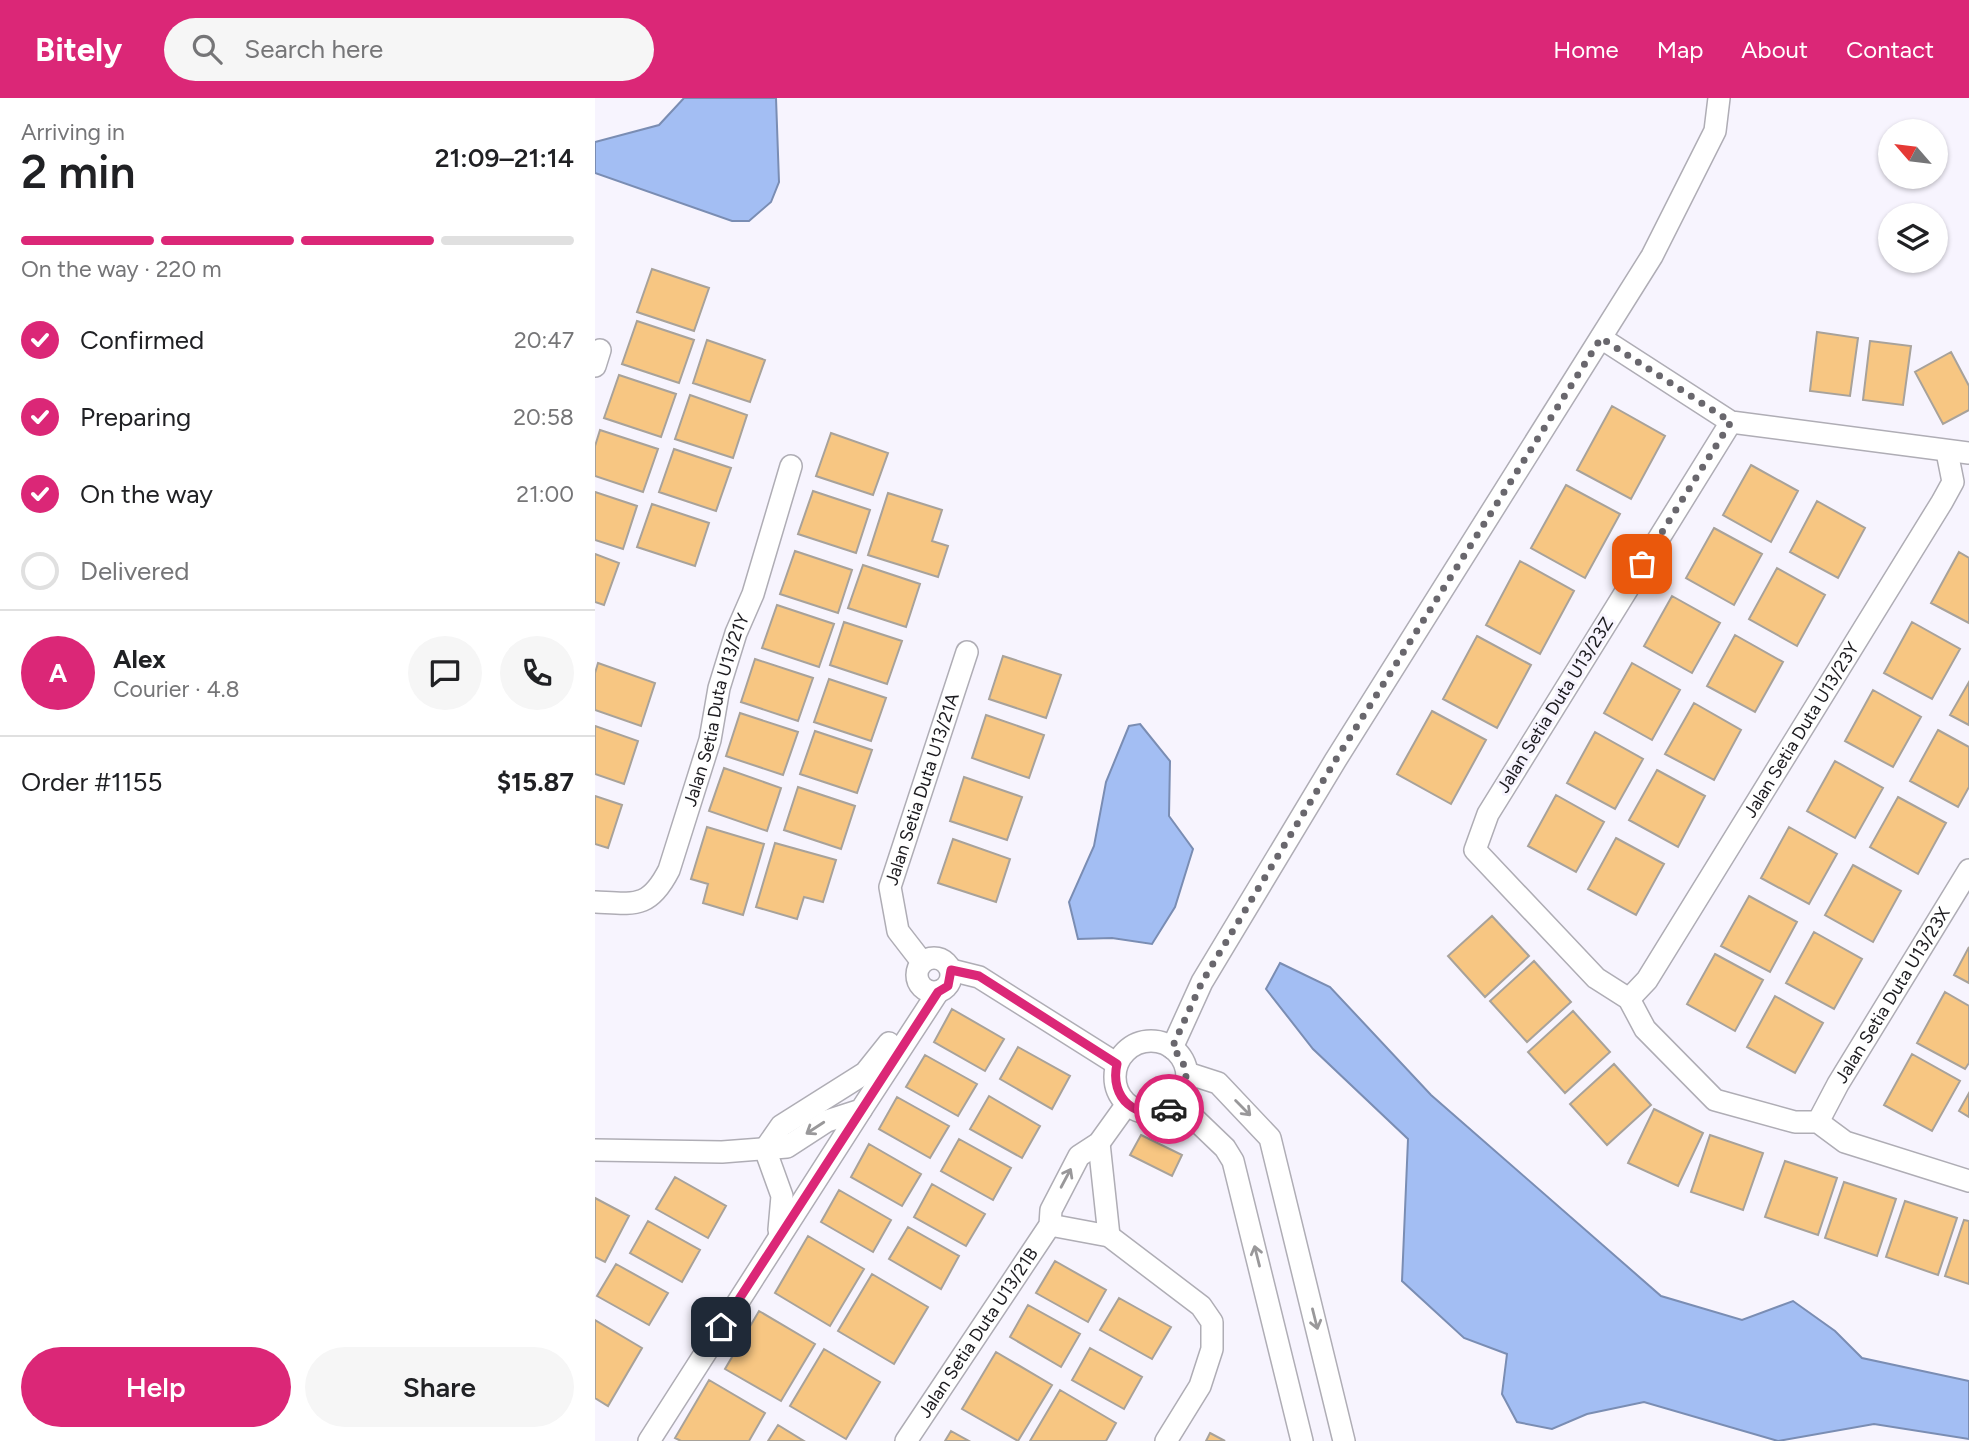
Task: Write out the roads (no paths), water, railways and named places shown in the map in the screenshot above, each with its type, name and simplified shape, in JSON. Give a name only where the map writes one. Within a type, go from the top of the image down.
[{"type":"street","points":[[1172,1048],[1202,982],[1335,761],[1652,256],[1715,131],[1719,98]]},
{"type":"street","points":[[1601,338],[1731,422],[1969,453]]},
{"type":"street","name":"Jalan Setia Duta U13/23Z","points":[[1629,999],[1596,978],[1475,850],[1488,814],[1731,422]]},
{"type":"street","name":"Jalan Setia Duta U13/23Y","points":[[1629,999],[1647,980],[1942,502],[1953,482],[1947,452]]},
{"type":"street","name":"Jalan Setia Duta U13/21Y","points":[[595,902],[634,904],[648,901],[659,889],[669,870],[710,740],[729,655],[753,594],[791,466]]},
{"type":"street","name":"Jalan Setia Duta U13/21A","points":[[922,962],[898,931],[891,887],[967,652]]},
{"type":"street","name":"Jalan Setia Duta U13/23X","points":[[1818,1122],[1969,870]]},
{"type":"street","points":[[931,990],[917,978],[922,962],[939,958],[951,970],[979,976],[1117,1064]]},
{"type":"street","points":[[765,1149],[781,1126],[865,1073],[931,990],[950,981],[951,970]]},
{"type":"street","points":[[649,1441],[861,1110],[931,990]]},
{"type":"street","points":[[1629,999],[1645,1029],[1715,1100],[1794,1122],[1818,1122],[1845,1142],[1969,1181]]},
{"type":"street","points":[[1141,1042],[1162,1043],[1179,1055],[1187,1073],[1183,1094],[1177,1102],[1157,1113],[1136,1110],[1127,1104],[1116,1086],[1117,1064],[1123,1055],[1141,1042]]},
{"type":"street","points":[[1187,1073],[1218,1083],[1270,1138],[1344,1441]]},
{"type":"street","points":[[1177,1102],[1226,1147],[1233,1161],[1302,1441]]},
{"type":"street","name":"Jalan Setia Duta U13/21B","points":[[906,1441],[1050,1225],[1051,1210],[1079,1156],[1099,1143],[1127,1104]]},
{"type":"street","points":[[595,1150],[722,1152],[787,1147],[827,1121],[861,1110]]},
{"type":"street","points":[[1099,1143],[1109,1236]]},
{"type":"street","points":[[765,1149],[782,1196],[778,1236]]},
{"type":"street","points":[[1050,1225],[1109,1236],[1201,1306],[1212,1322],[1212,1349],[1200,1386],[1166,1441]]},
{"type":"water","points":[[684,98],[776,98],[779,182],[771,202],[749,221],[732,221],[595,173],[595,142],[659,125]]},
{"type":"water","points":[[1140,724],[1170,761],[1169,816],[1193,849],[1175,907],[1152,944],[1112,938],[1078,939],[1069,902],[1094,846],[1106,782],[1129,726]]},
{"type":"water","points":[[1280,963],[1330,987],[1431,1095],[1661,1296],[1742,1320],[1793,1301],[1835,1331],[1862,1358],[1969,1381],[1969,1439],[1874,1424],[1778,1441],[1644,1402],[1587,1414],[1552,1429],[1517,1422],[1502,1394],[1507,1354],[1464,1338],[1402,1281],[1408,1139],[1313,1049],[1266,989]]}]
